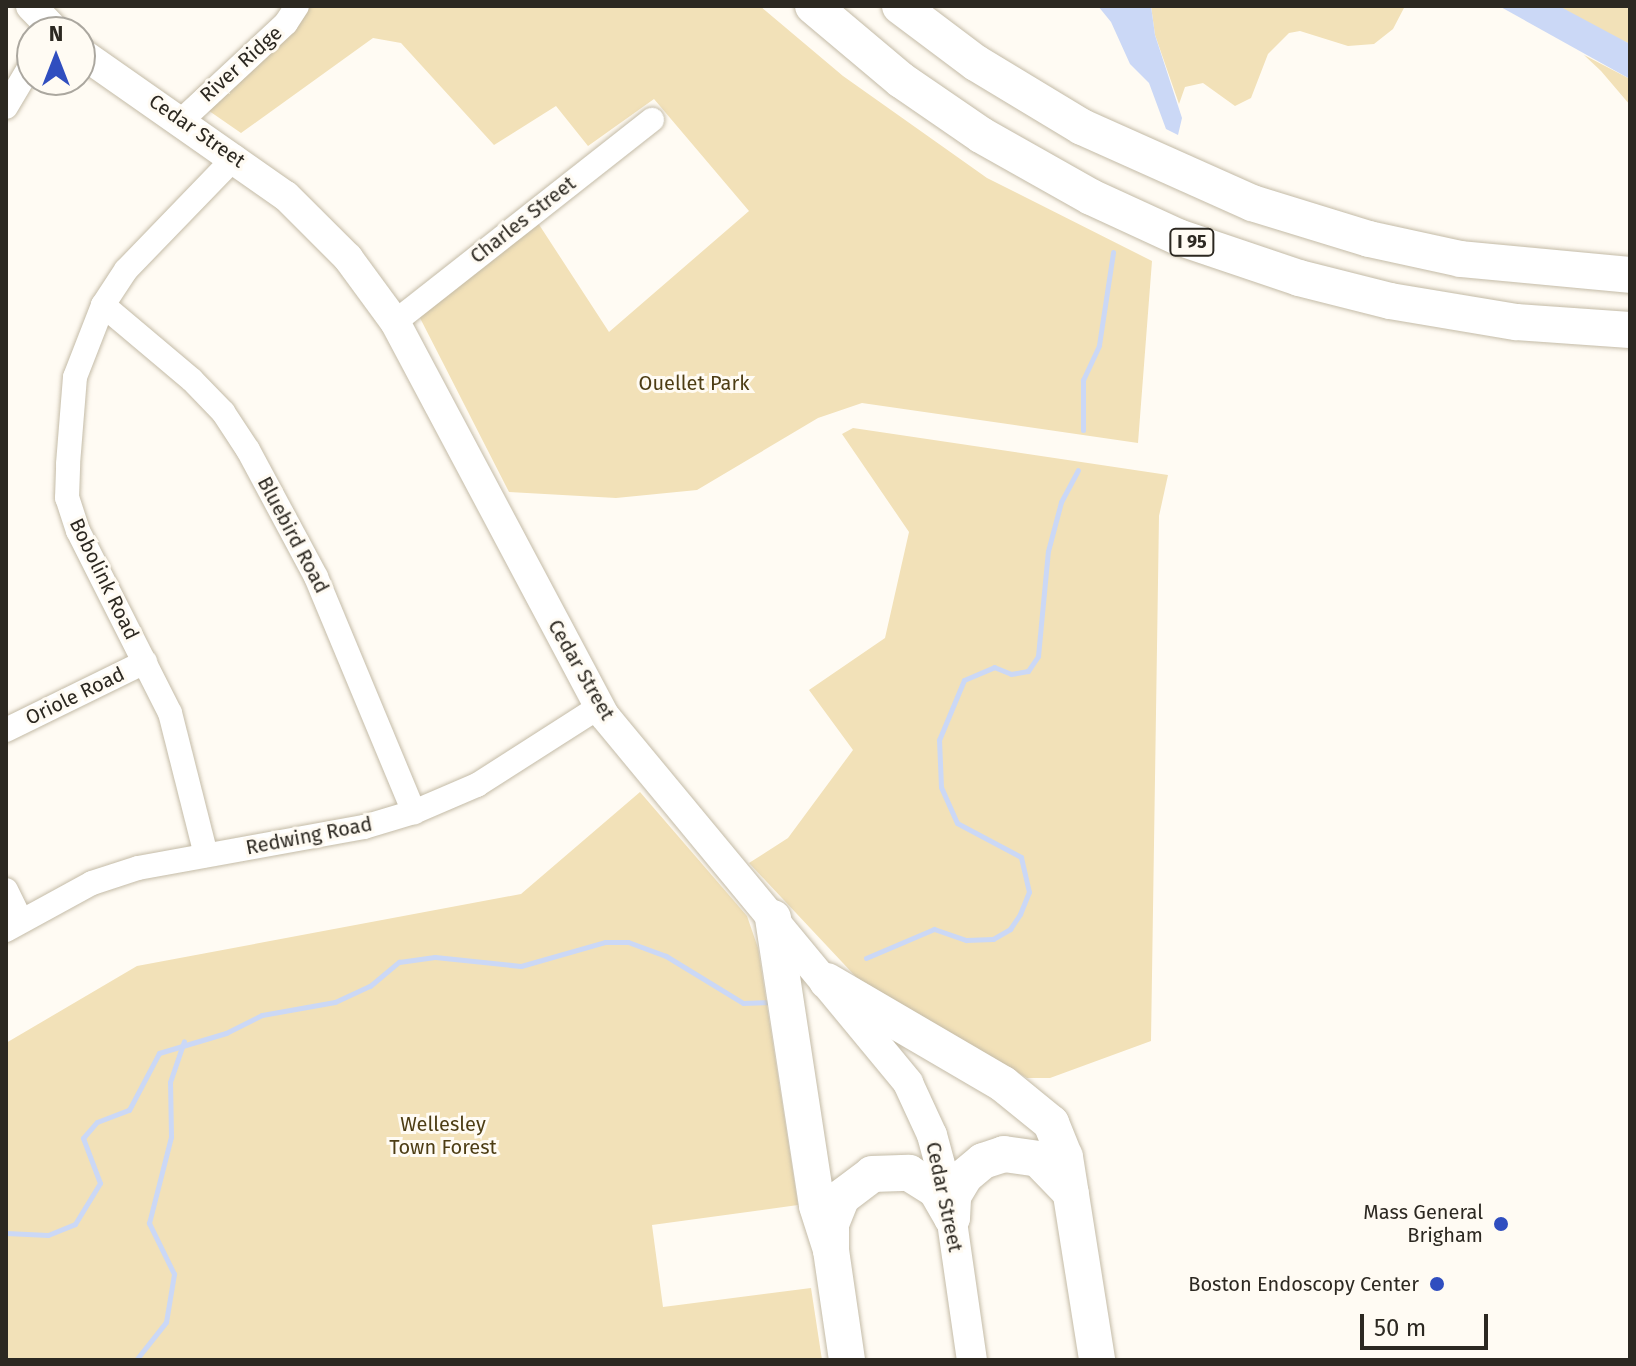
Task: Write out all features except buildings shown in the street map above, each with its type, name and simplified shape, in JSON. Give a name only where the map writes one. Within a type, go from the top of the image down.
[{"type":"highway","name":"I 95","points":[[813,6],[901,80],[981,135],[1078,190],[1178,237],[1299,278],[1401,303],[1516,322],[1630,330]]},
{"type":"highway","points":[[900,6],[976,63],[1064,117],[1165,168],[1252,203],[1369,239],[1461,259],[1630,275]]},
{"type":"highway","points":[[773,918],[817,1206],[831,1250],[847,1360]]},
{"type":"highway","points":[[827,981],[1003,1084],[1041,1113],[1062,1145],[1097,1360]]},
{"type":"highway","points":[[952,1218],[953,1196],[965,1176],[983,1161],[1004,1154],[1038,1159],[1071,1193]]},
{"type":"highway","points":[[831,1250],[837,1206],[849,1189],[872,1174],[897,1171],[926,1181],[943,1198],[952,1218]]},
{"type":"main road","name":"Cedar Street","points":[[96,63],[235,157],[320,228],[395,322],[599,707],[827,981],[912,1092],[935,1144],[952,1218],[972,1360]]},
{"type":"street","name":"River Ridge","points":[[182,120],[286,23],[297,6]]},
{"type":"street","name":"Charles Street","points":[[395,322],[652,120]]},
{"type":"street","name":"Bobolink Road","points":[[206,855],[170,713],[78,531],[67,498],[75,377],[103,305],[126,270],[235,157]]},
{"type":"street","name":"Bluebird Road","points":[[103,305],[192,380],[223,412],[248,450],[328,603],[414,812]]},
{"type":"street","name":"Oriole Road","points":[[6,730],[145,662]]},
{"type":"street","name":"Redwing Road","points":[[14,926],[115,875],[206,855],[364,827],[414,812],[477,785],[599,707]]},
{"type":"street","points":[[6,890],[14,926]]},
{"type":"green space","name":"Ouellet Park","points":[[310,6],[760,6],[843,76],[987,178],[1152,261],[1138,443],[862,403],[818,418],[697,490],[616,498],[509,492],[419,316],[538,223],[609,332],[749,211],[654,99],[588,146],[556,106],[494,145],[401,43],[373,38],[241,133],[202,106],[302,19]]},
{"type":"green space","points":[[1151,6],[1405,6],[1393,29],[1374,44],[1348,46],[1300,31],[1289,33],[1268,54],[1251,98],[1235,106],[1203,83],[1185,87],[1179,104],[1155,35]]},
{"type":"green space","points":[[1559,6],[1630,6],[1630,44],[1585,23]]},
{"type":"green space","points":[[1584,55],[1630,79],[1630,105],[1601,71]]},
{"type":"green space","points":[[853,428],[1168,475],[1159,516],[1151,1041],[1050,1078],[1027,1078],[857,978],[749,863],[788,838],[853,750],[809,690],[885,638],[909,532],[842,434]]},
{"type":"green space","name":"Wellesley Town Forest","points":[[640,792],[747,916],[758,948],[798,1205],[652,1225],[663,1307],[811,1288],[822,1360],[6,1360],[6,1043],[137,966],[521,894]]},
{"type":"water","points":[[1098,6],[1151,6],[1155,35],[1182,118],[1178,135],[1166,129],[1149,83],[1130,64],[1111,22]]},
{"type":"water","points":[[1499,6],[1559,6],[1630,44],[1630,79]]},
{"type":"waterway","points":[[1083,430],[1083,380],[1099,345],[1113,252]]},
{"type":"waterway","points":[[866,958],[934,929],[966,940],[993,939],[1010,929],[1020,914],[1029,892],[1021,857],[957,823],[941,787],[939,740],[964,680],[994,667],[1011,674],[1028,671],[1038,656],[1048,551],[1061,502],[1078,470]]},
{"type":"waterway","points":[[6,1233],[48,1235],[75,1224],[100,1183],[83,1138],[97,1122],[129,1110],[159,1053],[226,1033],[262,1015],[335,1002],[370,986],[399,962],[435,957],[521,966],[605,942],[628,942],[666,956],[743,1003],[768,1002]]},
{"type":"waterway","points":[[136,1360],[166,1322],[174,1274],[149,1223],[171,1137],[170,1082],[184,1041]]},
{"type":"place","name":"Mass General Brigham","points":[[1501,1224]]},
{"type":"place","name":"Boston Endoscopy Center","points":[[1437,1284]]}]
